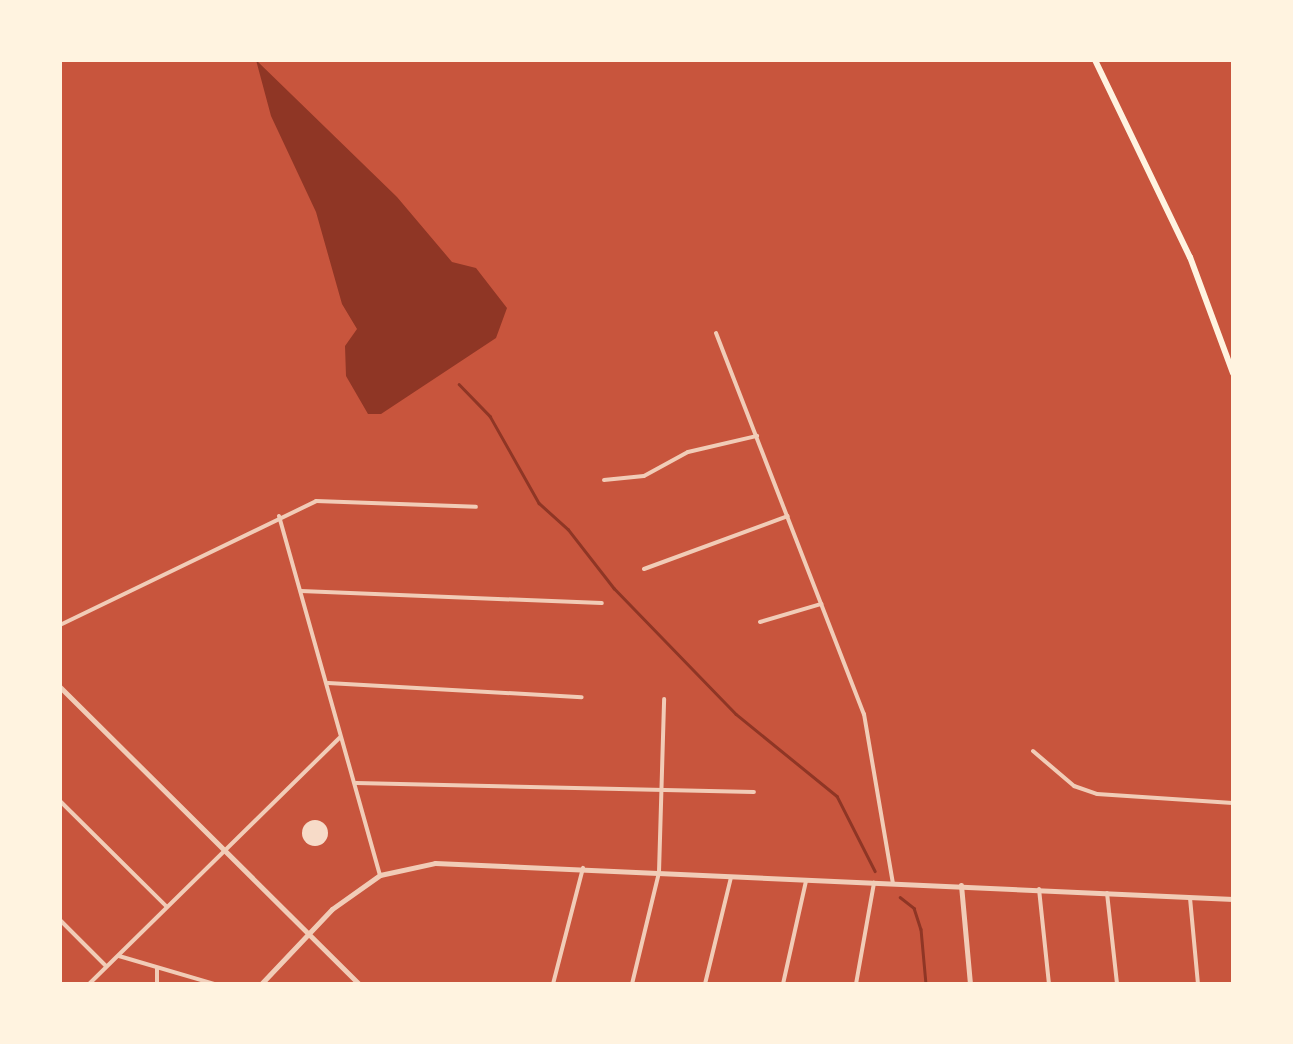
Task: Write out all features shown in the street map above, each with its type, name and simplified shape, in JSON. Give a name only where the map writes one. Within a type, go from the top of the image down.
[{"type":"main road","points":[[1095,60],[1190,257],[1233,372]]},
{"type":"street","points":[[716,333],[864,714],[892,883]]},
{"type":"street","points":[[604,480],[644,476],[688,452],[757,436]]},
{"type":"street","points":[[60,625],[316,501],[476,507]]},
{"type":"street","points":[[279,516],[380,876]]},
{"type":"street","points":[[644,569],[788,516]]},
{"type":"street","points":[[301,591],[602,603]]},
{"type":"street","points":[[760,622],[820,604]]},
{"type":"street","points":[[328,683],[582,698]]},
{"type":"street","points":[[61,690],[224,846],[359,984]]},
{"type":"street","points":[[632,984],[659,872],[664,699]]},
{"type":"street","points":[[90,984],[224,846],[340,736]]},
{"type":"street","points":[[1033,750],[1074,786],[1097,794],[1233,803]]},
{"type":"street","points":[[356,782],[754,792]]},
{"type":"street","points":[[60,801],[166,906]]},
{"type":"street","points":[[261,984],[308,929],[380,876],[435,864],[1233,899]]},
{"type":"street","points":[[553,984],[582,868]]},
{"type":"street","points":[[705,984],[731,876]]},
{"type":"street","points":[[783,984],[806,881]]},
{"type":"street","points":[[856,984],[874,883]]},
{"type":"street","points":[[960,886],[970,984]]},
{"type":"street","points":[[1039,889],[1049,984]]},
{"type":"street","points":[[1107,894],[1116,984]]},
{"type":"street","points":[[1190,898],[1198,984]]},
{"type":"street","points":[[60,920],[107,966]]},
{"type":"street","points":[[118,955],[216,984]]},
{"type":"street","points":[[156,984],[157,968]]},
{"type":"shaded area","points":[[256,60],[397,197],[452,262],[476,268],[507,308],[496,338],[381,414],[368,414],[346,376],[345,346],[357,329],[342,304],[316,212],[271,116]]},
{"type":"building","points":[[315,820],[325,823],[325,843],[315,846],[305,843],[302,833],[305,823]]},
{"type":"waterway","points":[[459,384],[490,416],[539,503],[568,529],[614,588],[736,714],[837,796],[875,871]]},
{"type":"waterway","points":[[900,897],[914,908],[921,929],[926,984]]}]
